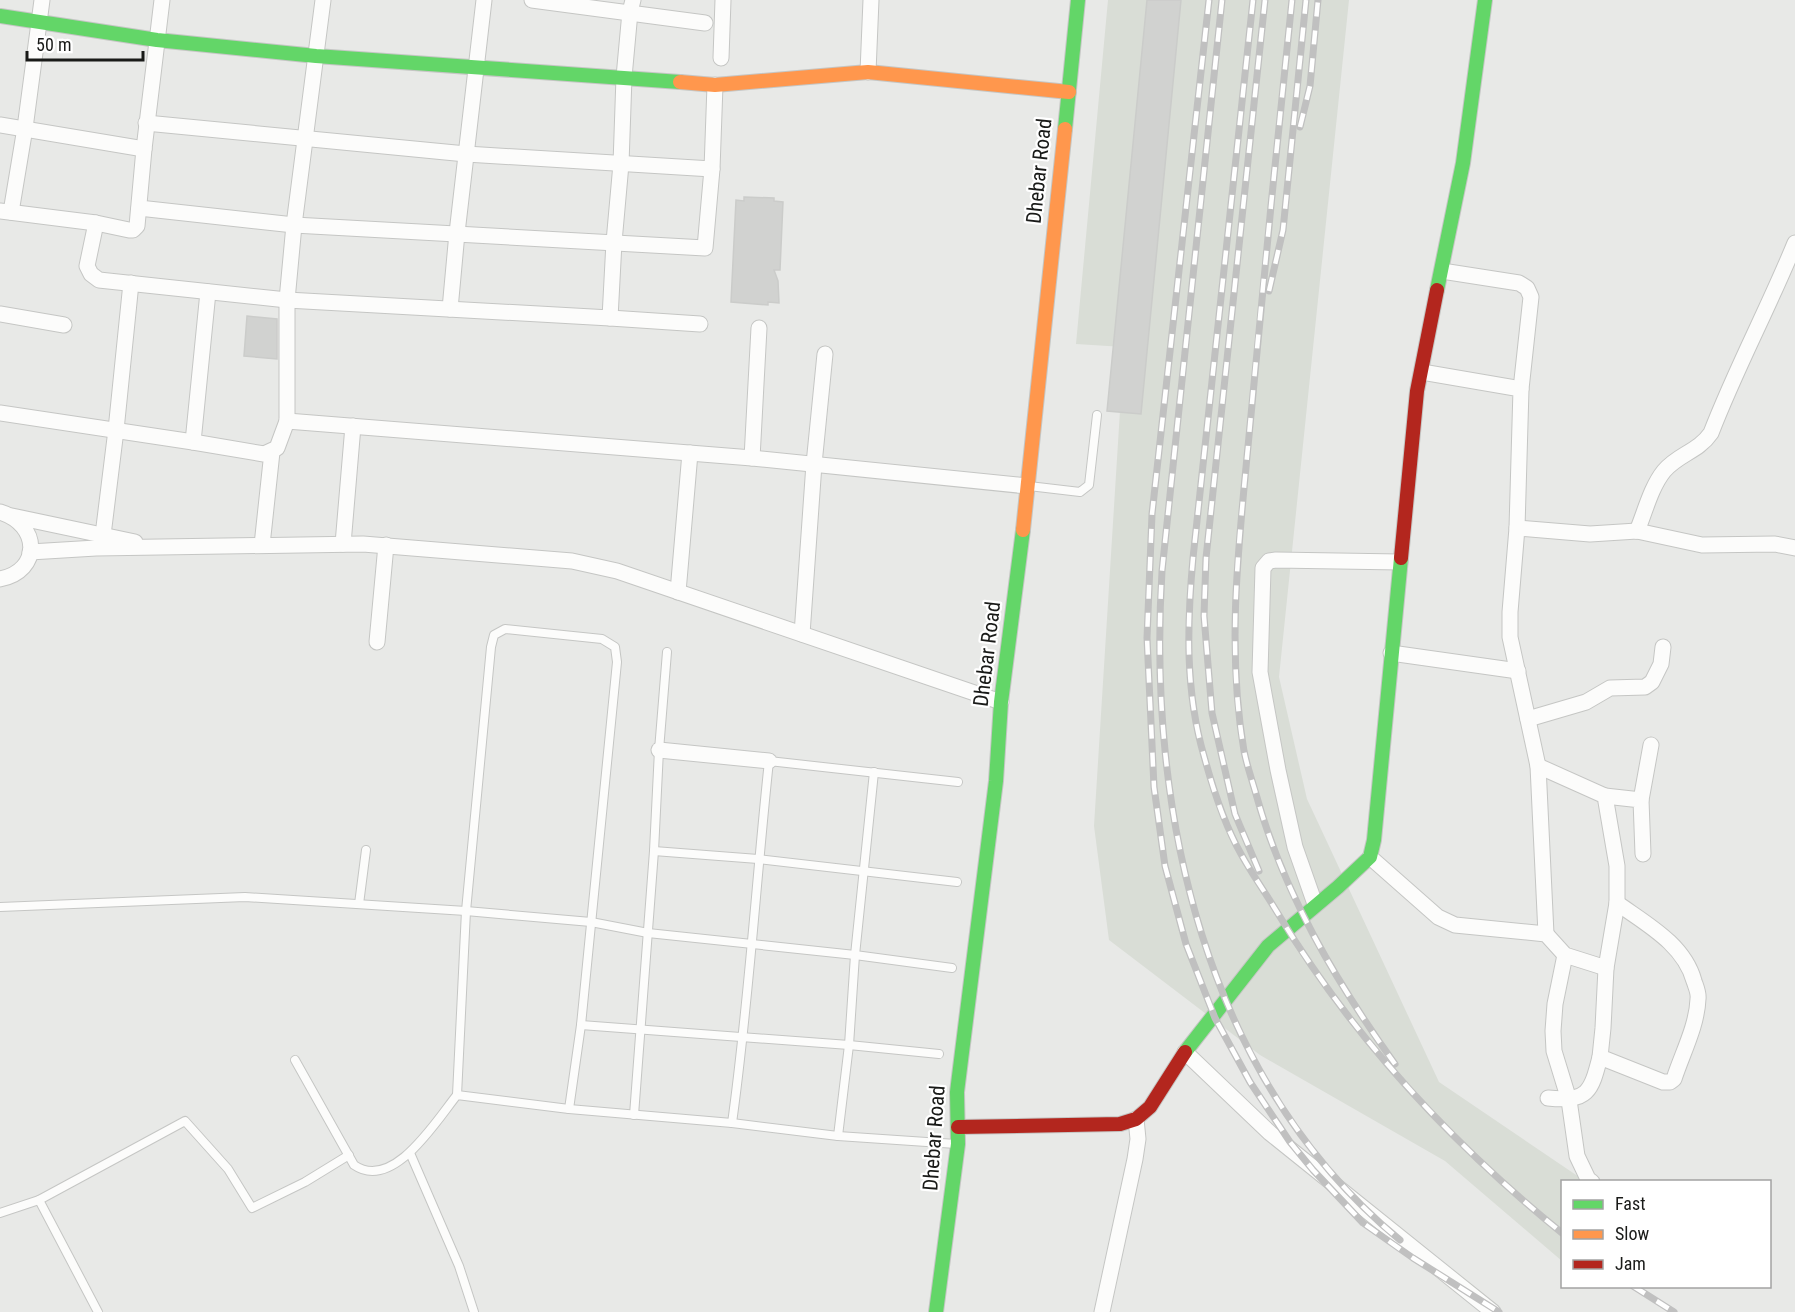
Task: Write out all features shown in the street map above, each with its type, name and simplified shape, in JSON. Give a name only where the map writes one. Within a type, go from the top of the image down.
[{"type":"street","points":[[42,0],[25,128],[5,211],[134,230],[137,226],[140,208],[146,123],[162,0]]},
{"type":"street","points":[[0,413],[264,454],[277,448],[286,421],[287,300],[294,225],[323,0]]},
{"type":"street","points":[[450,309],[484,0]]},
{"type":"street","points":[[532,0],[632,6],[705,23]]},
{"type":"street","points":[[721,58],[723,0]]},
{"type":"street","points":[[867,72],[871,0]]},
{"type":"street","name":"Dhebar Road","points":[[936,1312],[958,1144],[957,1092],[996,781],[1001,702],[1027,486],[1078,0]]},
{"type":"street","points":[[958,1127],[1120,1124],[1137,1119],[1150,1107],[1185,1052],[1268,946],[1370,856],[1374,840],[1417,391],[1463,163],[1485,0]]},
{"type":"street","points":[[610,318],[621,164],[624,77],[632,6]]},
{"type":"street","points":[[0,16],[157,40],[316,56],[716,85],[867,72],[1069,92]]},
{"type":"street","points":[[140,208],[294,225],[705,248],[716,85]]},
{"type":"street","points":[[146,123],[466,154],[712,169]]},
{"type":"street","points":[[0,125],[144,149]]},
{"type":"street","points":[[96,223],[87,266],[91,274],[99,280],[287,300],[700,324]]},
{"type":"street","points":[[1637,531],[1665,471],[1677,459],[1704,444],[1711,433],[1749,342],[1779,282],[1795,243]]},
{"type":"street","points":[[1442,271],[1519,283],[1527,288],[1531,297],[1521,389],[1517,528],[1510,637],[1538,766],[1546,934],[1565,955],[1606,968]]},
{"type":"street","points":[[103,535],[117,430],[131,283]]},
{"type":"street","points":[[193,442],[208,292]]},
{"type":"street","points":[[0,314],[64,325]]},
{"type":"street","points":[[752,459],[759,328]]},
{"type":"street","points":[[802,634],[814,464],[825,354]]},
{"type":"street","points":[[1422,372],[1521,389]]},
{"type":"street","points":[[286,421],[690,453],[1027,486]]},
{"type":"street","points":[[343,544],[353,426]]},
{"type":"street","points":[[262,545],[272,452]]},
{"type":"street","points":[[678,592],[690,453]]},
{"type":"street","points":[[6,514],[155,548]]},
{"type":"street","points":[[0,579],[19,571],[30,552],[29,535],[22,524],[6,514]]},
{"type":"street","points":[[1517,528],[1590,534],[1637,531],[1702,545],[1775,544],[1795,548]]},
{"type":"street","points":[[30,552],[343,544],[386,545],[572,561],[616,571],[1001,702]]},
{"type":"street","points":[[377,642],[386,545]]},
{"type":"street","points":[[1315,904],[1295,847],[1260,672],[1263,568],[1269,561],[1276,560],[1400,562]]},
{"type":"street","points":[[1528,719],[1586,702],[1610,688],[1645,687],[1652,682],[1661,664],[1663,647]]},
{"type":"street","points":[[1391,653],[1518,671]]},
{"type":"street","points":[[1643,854],[1641,801],[1651,745]]},
{"type":"street","points":[[659,750],[769,760]]},
{"type":"street","points":[[1538,766],[1605,796],[1641,801]]},
{"type":"street","points":[[1548,1098],[1569,1100],[1587,1092],[1592,1086],[1600,1057],[1606,968],[1617,903],[1617,866],[1605,796]]},
{"type":"street","points":[[1370,856],[1438,917],[1455,925],[1546,934]]},
{"type":"street","points":[[1600,1057],[1663,1082],[1670,1082],[1674,1079],[1688,1038],[1699,996],[1693,976],[1681,954],[1668,940],[1617,903]]},
{"type":"street","points":[[1565,955],[1555,1004],[1554,1051],[1569,1100],[1577,1156],[1589,1180]]},
{"type":"street","points":[[1185,1052],[1243,1110],[1270,1133],[1493,1312]]},
{"type":"street","points":[[1102,1312],[1135,1159],[1138,1139],[1137,1119]]},
{"type":"lane","points":[[1027,486],[1080,492],[1089,484],[1097,415]]},
{"type":"lane","points":[[295,1060],[354,1164],[363,1171],[374,1172],[389,1167],[410,1153],[457,1095],[466,911],[494,635],[505,629],[602,639],[615,647],[616,662],[581,1025],[569,1109]]},
{"type":"lane","points":[[634,1115],[667,652]]},
{"type":"lane","points":[[732,1123],[744,1038],[758,859],[769,760],[958,782]]},
{"type":"lane","points":[[838,1136],[849,1045],[855,955],[874,771]]},
{"type":"lane","points":[[359,904],[366,850]]},
{"type":"lane","points":[[654,851],[758,859],[957,882]]},
{"type":"lane","points":[[0,907],[245,897],[359,904],[591,922],[648,933],[855,955],[952,968]]},
{"type":"lane","points":[[581,1025],[939,1054]]},
{"type":"lane","points":[[457,1095],[569,1109],[732,1123],[838,1136],[958,1144]]},
{"type":"lane","points":[[0,1213],[39,1200],[185,1121],[228,1169],[252,1208],[305,1182],[349,1155]]},
{"type":"lane","points":[[410,1153],[459,1266],[474,1312]]},
{"type":"lane","points":[[39,1200],[98,1312]]},
{"type":"shaded area","points":[[1108,0],[1349,0],[1279,677],[1307,799],[1439,1082],[1584,1180],[1561,1180],[1561,1260],[1445,1161],[1260,1055],[1109,940],[1094,826],[1124,347],[1076,344]]},
{"type":"building","points":[[1147,0],[1181,0],[1141,414],[1107,411]]},
{"type":"building","points":[[744,197],[774,198],[774,201],[783,202],[780,270],[774,270],[778,281],[779,303],[768,302],[768,305],[731,302],[736,200],[744,201]]},
{"type":"building","points":[[247,316],[277,319],[277,359],[244,356]]},
{"type":"railway","points":[[1209,0],[1152,514],[1147,638],[1154,787],[1165,866],[1186,944],[1215,1018],[1250,1082],[1290,1142],[1363,1223],[1413,1258],[1499,1312]]},
{"type":"railway","points":[[1222,0],[1162,571],[1160,663],[1165,755],[1179,847],[1202,936],[1235,1021],[1278,1102],[1333,1175],[1400,1240]]},
{"type":"railway","points":[[1253,0],[1191,583],[1189,657],[1193,707],[1198,732],[1215,794],[1235,843],[1306,957],[1337,1001],[1370,1044],[1443,1124],[1481,1162],[1561,1232]]},
{"type":"railway","points":[[1259,871],[1235,814],[1212,713],[1204,616],[1206,558],[1265,0]]},
{"type":"railway","points":[[1292,0],[1238,555],[1235,633],[1239,712],[1248,768],[1267,830],[1296,901],[1352,1001],[1395,1064]]},
{"type":"railway","points":[[1269,291],[1283,230],[1306,0]]},
{"type":"railway","points":[[1300,127],[1310,86],[1318,0]]},
{"type":"railway","points":[[1636,1288],[1674,1312]]},
{"type":"traffic: fast","points":[[1065,129],[1078,0]]},
{"type":"traffic: fast","points":[[1437,290],[1463,163],[1485,0]]},
{"type":"traffic: fast","points":[[0,16],[157,40],[316,56],[680,82]]},
{"type":"traffic: fast","points":[[936,1312],[958,1144],[957,1092],[996,781],[1001,702],[1023,530]]},
{"type":"traffic: fast","points":[[1185,1052],[1268,946],[1370,857],[1374,840],[1401,558]]},
{"type":"traffic: slow","points":[[680,82],[715,85],[868,72],[1069,92]]},
{"type":"traffic: slow","points":[[1023,530],[1065,129]]},
{"type":"traffic: jam","points":[[1401,558],[1417,391],[1437,290]]},
{"type":"traffic: jam","points":[[958,1127],[1120,1124],[1136,1119],[1150,1107],[1185,1052]]}]
